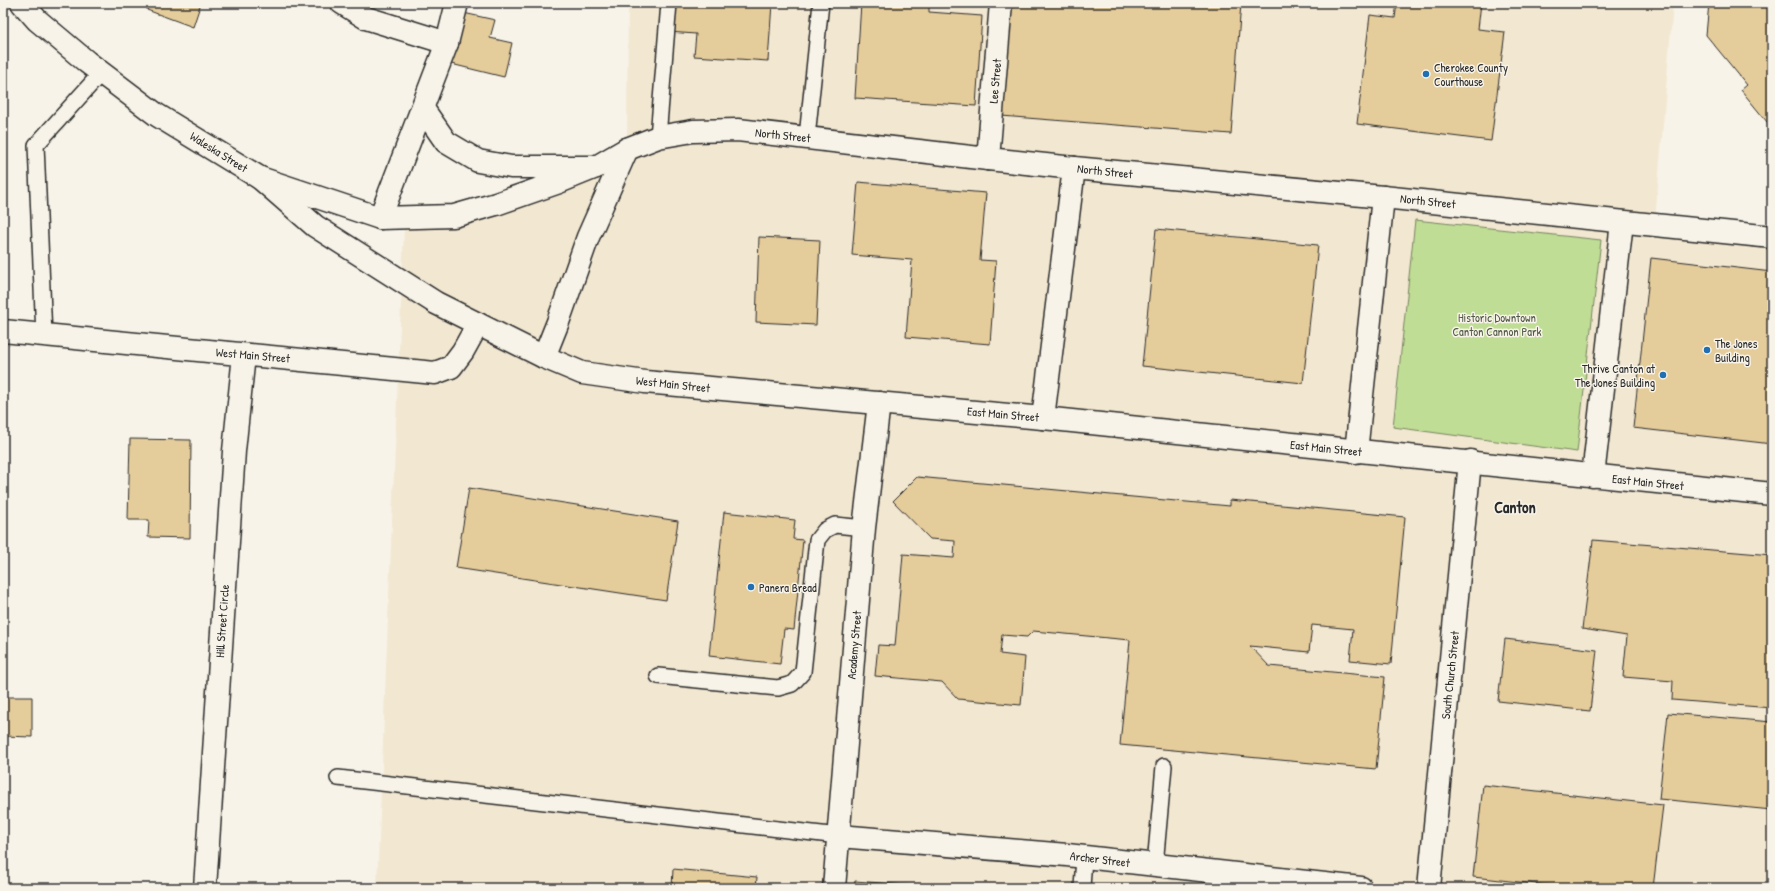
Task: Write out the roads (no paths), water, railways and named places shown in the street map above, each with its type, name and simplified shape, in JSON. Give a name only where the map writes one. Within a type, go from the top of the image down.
[{"type":"street","name":"Waleska Street","points":[[22,3],[37,20],[157,115],[260,178],[380,218],[454,216]]},
{"type":"street","points":[[342,3],[366,18],[447,43]]},
{"type":"street","points":[[380,218],[447,43],[457,3]]},
{"type":"street","name":"Lee Street","points":[[988,159],[1001,3]]},
{"type":"street","points":[[423,109],[446,142],[478,161],[511,167],[596,167]]},
{"type":"street","name":"North Street","points":[[454,216],[531,192],[596,167],[628,150],[658,137],[693,131],[738,130],[1074,168],[1383,197],[1772,237]]},
{"type":"street","points":[[544,357],[588,237],[628,150]]},
{"type":"street","points":[[1043,418],[1074,168]]},
{"type":"street","name":"West Main Street","points":[[260,178],[315,226],[436,303],[544,357],[582,373],[645,382],[879,403]]},
{"type":"street","points":[[1356,452],[1383,197]]},
{"type":"street","points":[[1593,476],[1622,222]]},
{"type":"street","name":"West Main Street","points":[[3,331],[435,373],[451,367],[463,351],[478,324]]},
{"type":"street","name":"Hill Street Circle","points":[[205,888],[232,474],[244,355]]},
{"type":"street","name":"East Main Street","points":[[879,403],[1043,418],[1356,452],[1470,461],[1593,476],[1772,494]]},
{"type":"street","name":"Academy Street","points":[[834,888],[864,528],[879,403]]},
{"type":"street","name":"South Church Street","points":[[1429,888],[1470,461]]},
{"type":"street","name":"Archer Street","points":[[839,836],[1084,857],[1361,888]]},
{"type":"lane","points":[[658,137],[669,3]]},
{"type":"lane","points":[[807,137],[821,3]]},
{"type":"lane","points":[[44,336],[36,145],[101,72]]},
{"type":"lane","points":[[658,676],[778,688],[792,684],[803,672],[817,540],[825,530],[835,525],[864,528]]},
{"type":"lane","points":[[1155,866],[1164,766]]},
{"type":"lane","points":[[338,778],[839,836]]},
{"type":"lane","points":[[1082,888],[1084,857]]},
{"type":"place","name":"Cherokee County Courthouse","points":[[1426,74]]},
{"type":"place","name":"The Jones Building","points":[[1707,350]]},
{"type":"place","name":"Thrive Canton at The Jones Building","points":[[1663,375]]},
{"type":"place","name":"Panera Bread","points":[[751,587]]},
{"type":"district","name":"Canton","points":[[1515,507]]},
{"type":"park label","name":"Historic Downtown Canton Cannon Park","points":[[1497,324]]}]
